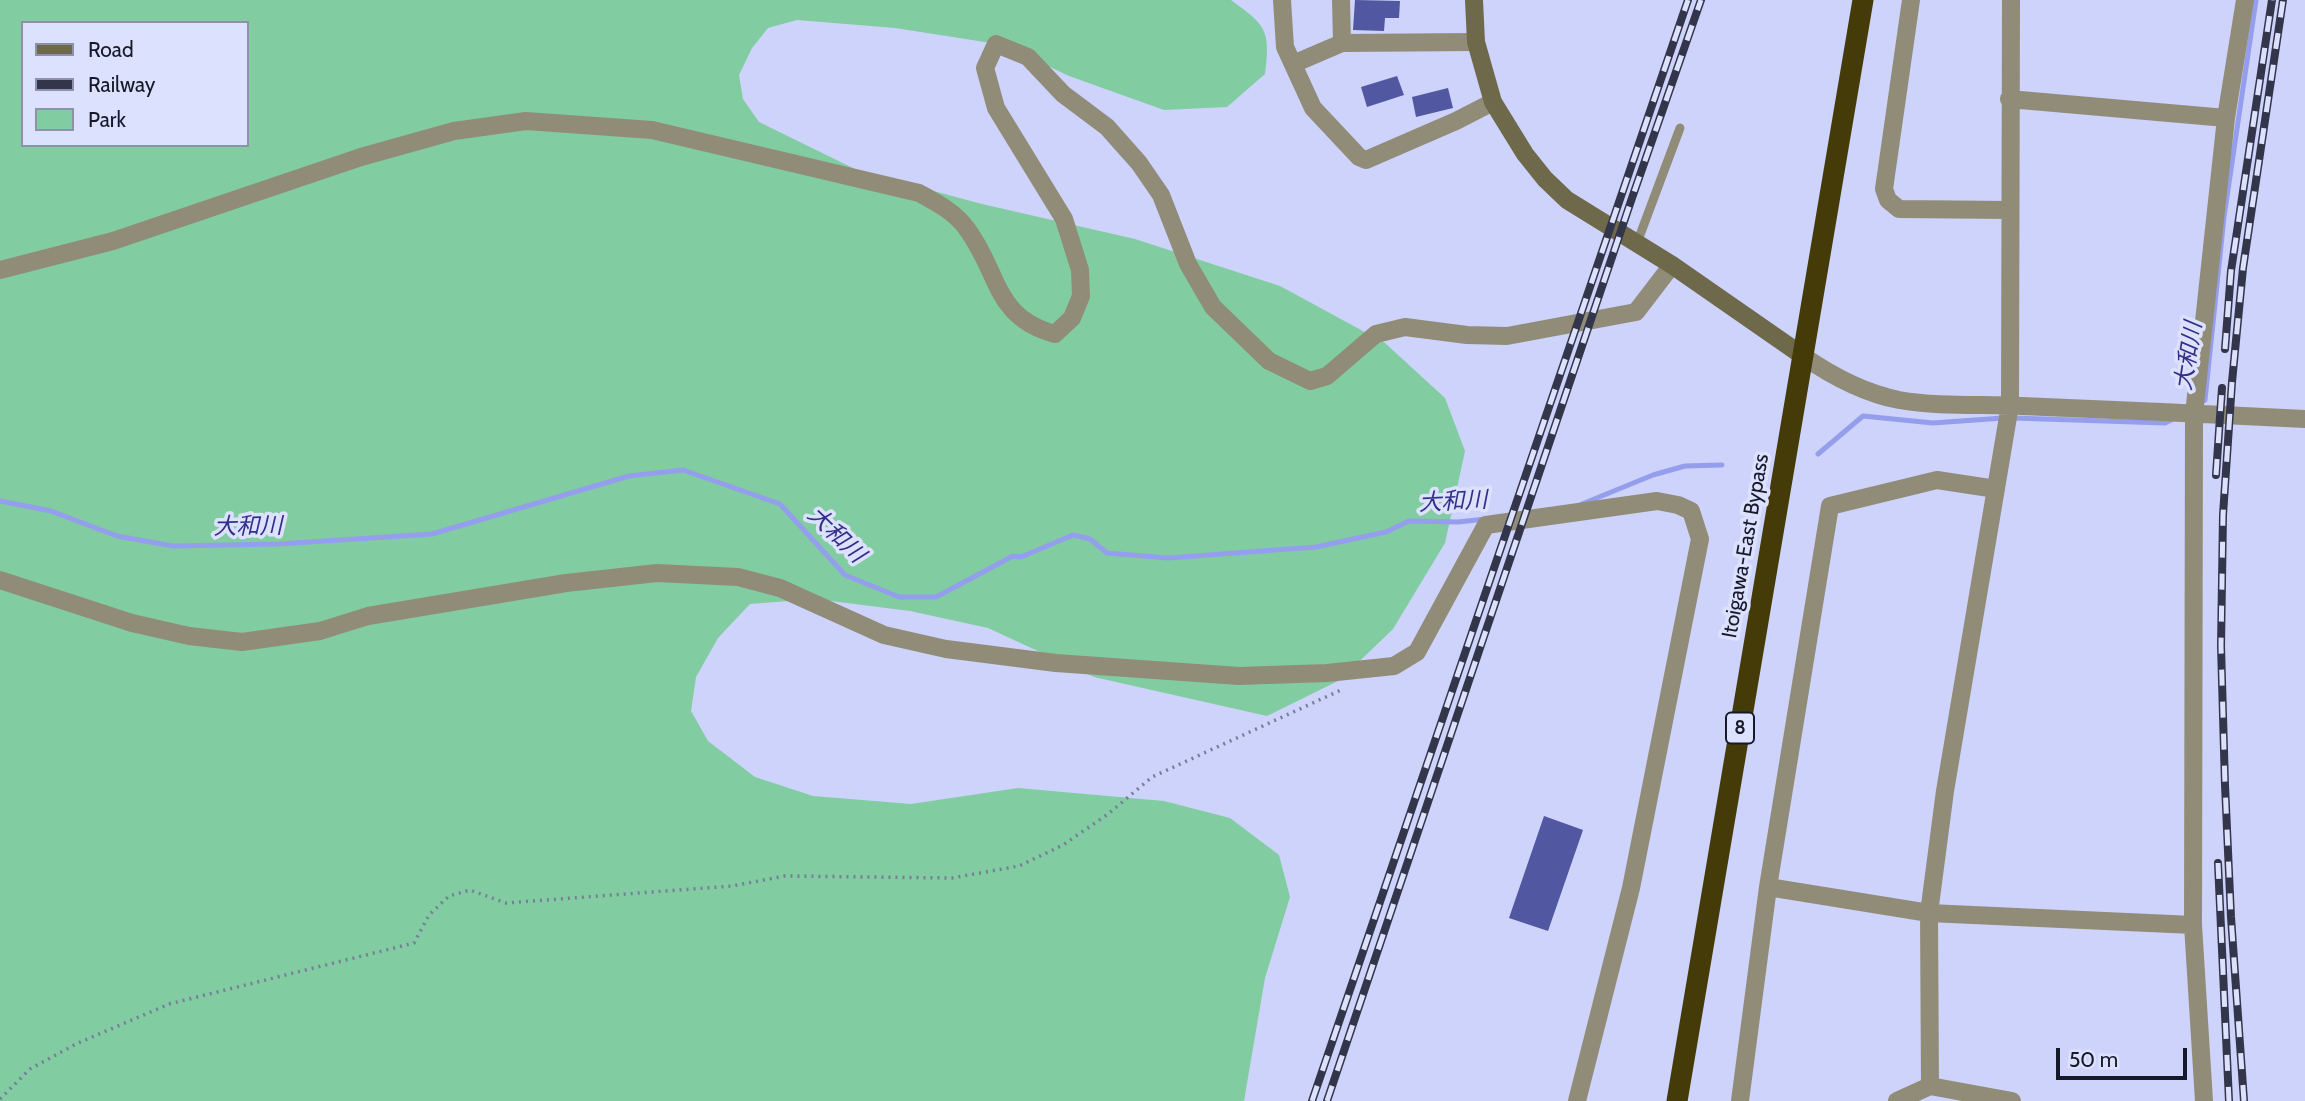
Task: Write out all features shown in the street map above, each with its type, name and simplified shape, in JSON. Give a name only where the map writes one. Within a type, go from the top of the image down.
[{"type":"highway","name":"Itoigawa-East Bypass","points":[[1677,1101],[1863,0]]},
{"type":"street","points":[[1282,0],[1285,47],[1313,108],[1359,157],[1366,160],[1493,102]]},
{"type":"street","points":[[1341,0],[1342,43]]},
{"type":"street","points":[[1474,0],[1476,42],[1493,102],[1519,146],[1545,178],[1567,200],[1672,265],[1833,377],[1899,400],[1938,404],[2305,419]]},
{"type":"street","points":[[1912,0],[1884,189],[1888,200],[1899,209],[2010,210]]},
{"type":"street","points":[[1930,1086],[1929,913],[1945,792],[2010,405],[2011,0]]},
{"type":"street","points":[[2204,1101],[2193,925],[2194,414],[2226,118],[2245,0]]},
{"type":"street","points":[[1293,64],[1342,43],[1476,42]]},
{"type":"street","points":[[0,270],[113,241],[361,157],[453,131],[526,121],[652,130],[919,193],[947,208],[967,229],[1009,309],[1037,329],[1055,334],[1072,318],[1081,296],[1080,270],[1064,219],[996,108],[985,68],[996,44],[1028,57],[1063,94],[1108,127],[1139,163],[1161,195],[1188,264],[1213,307],[1269,361],[1310,381],[1327,376],[1376,334],[1405,327],[1467,335],[1507,336],[1636,312],[1672,265]]},
{"type":"street","points":[[2009,99],[2226,118]]},
{"type":"street","points":[[1740,1101],[1768,887],[1830,506],[1937,480],[1996,489]]},
{"type":"street","points":[[0,580],[132,623],[189,636],[242,642],[320,631],[368,616],[566,583],[657,573],[738,577],[780,589],[884,635],[946,649],[1056,663],[1239,676],[1327,674],[1394,666],[1417,652],[1486,525],[1657,501],[1678,505],[1692,511],[1700,539],[1631,888],[1577,1101]]},
{"type":"street","points":[[1768,887],[1929,913],[2193,925]]},
{"type":"street","points":[[1897,1101],[1930,1086],[2006,1101]]},
{"type":"lane","points":[[1637,243],[1680,128]]},
{"type":"path","points":[[0,1099],[30,1069],[76,1044],[169,1004],[414,943],[429,915],[449,896],[470,890],[506,903],[732,886],[785,876],[952,878],[1018,866],[1063,845],[1108,814],[1152,777],[1343,690]]},
{"type":"green space","points":[[0,0],[1231,0],[1252,16],[1266,37],[1265,74],[1227,107],[1164,110],[1069,76],[1004,45],[895,28],[797,20],[768,28],[752,48],[739,75],[743,99],[759,122],[859,171],[982,204],[1135,239],[1280,286],[1385,343],[1445,398],[1465,451],[1445,543],[1393,629],[1340,680],[1267,716],[1094,677],[988,628],[910,611],[815,599],[750,604],[718,638],[696,677],[691,711],[708,741],[755,777],[813,796],[911,804],[1018,788],[1164,801],[1230,818],[1279,855],[1290,897],[1265,978],[1244,1101],[0,1101]]},
{"type":"building","points":[[1355,0],[1400,1],[1399,18],[1385,18],[1384,31],[1353,30]]},
{"type":"building","points":[[1397,76],[1404,95],[1367,107],[1361,87]]},
{"type":"building","points":[[1448,88],[1453,108],[1416,117],[1412,97]]},
{"type":"building","points":[[1544,816],[1583,830],[1548,931],[1509,918]]},
{"type":"waterway","name":"大和川","points":[[2200,403],[2205,400],[2224,217],[2256,0]]},
{"type":"waterway","name":"大和川","points":[[1818,454],[1863,416],[1933,423],[2003,418]]},
{"type":"waterway","name":"大和川","points":[[2013,418],[2165,423],[2173,419]]},
{"type":"waterway","name":"大和川","points":[[1582,504],[1653,475],[1685,466],[1722,465]]},
{"type":"waterway","name":"大和川","points":[[0,501],[51,511],[117,536],[173,546],[279,544],[432,534],[629,476],[683,470],[780,504],[845,575],[899,597],[936,597],[1013,556],[1021,557],[1073,535],[1090,539],[1107,553],[1168,558],[1316,547],[1386,532],[1409,521],[1458,522],[1486,519]]},
{"type":"railway","points":[[1312,1101],[1688,0]]},
{"type":"railway","points":[[1327,1101],[1701,0]]},
{"type":"railway","points":[[2225,349],[2231,271],[2272,0]]},
{"type":"railway","points":[[2244,1101],[2225,785],[2221,646],[2223,515],[2243,268],[2283,0]]},
{"type":"railway","points":[[2216,475],[2222,388]]},
{"type":"railway","points":[[2218,863],[2229,1101]]}]
